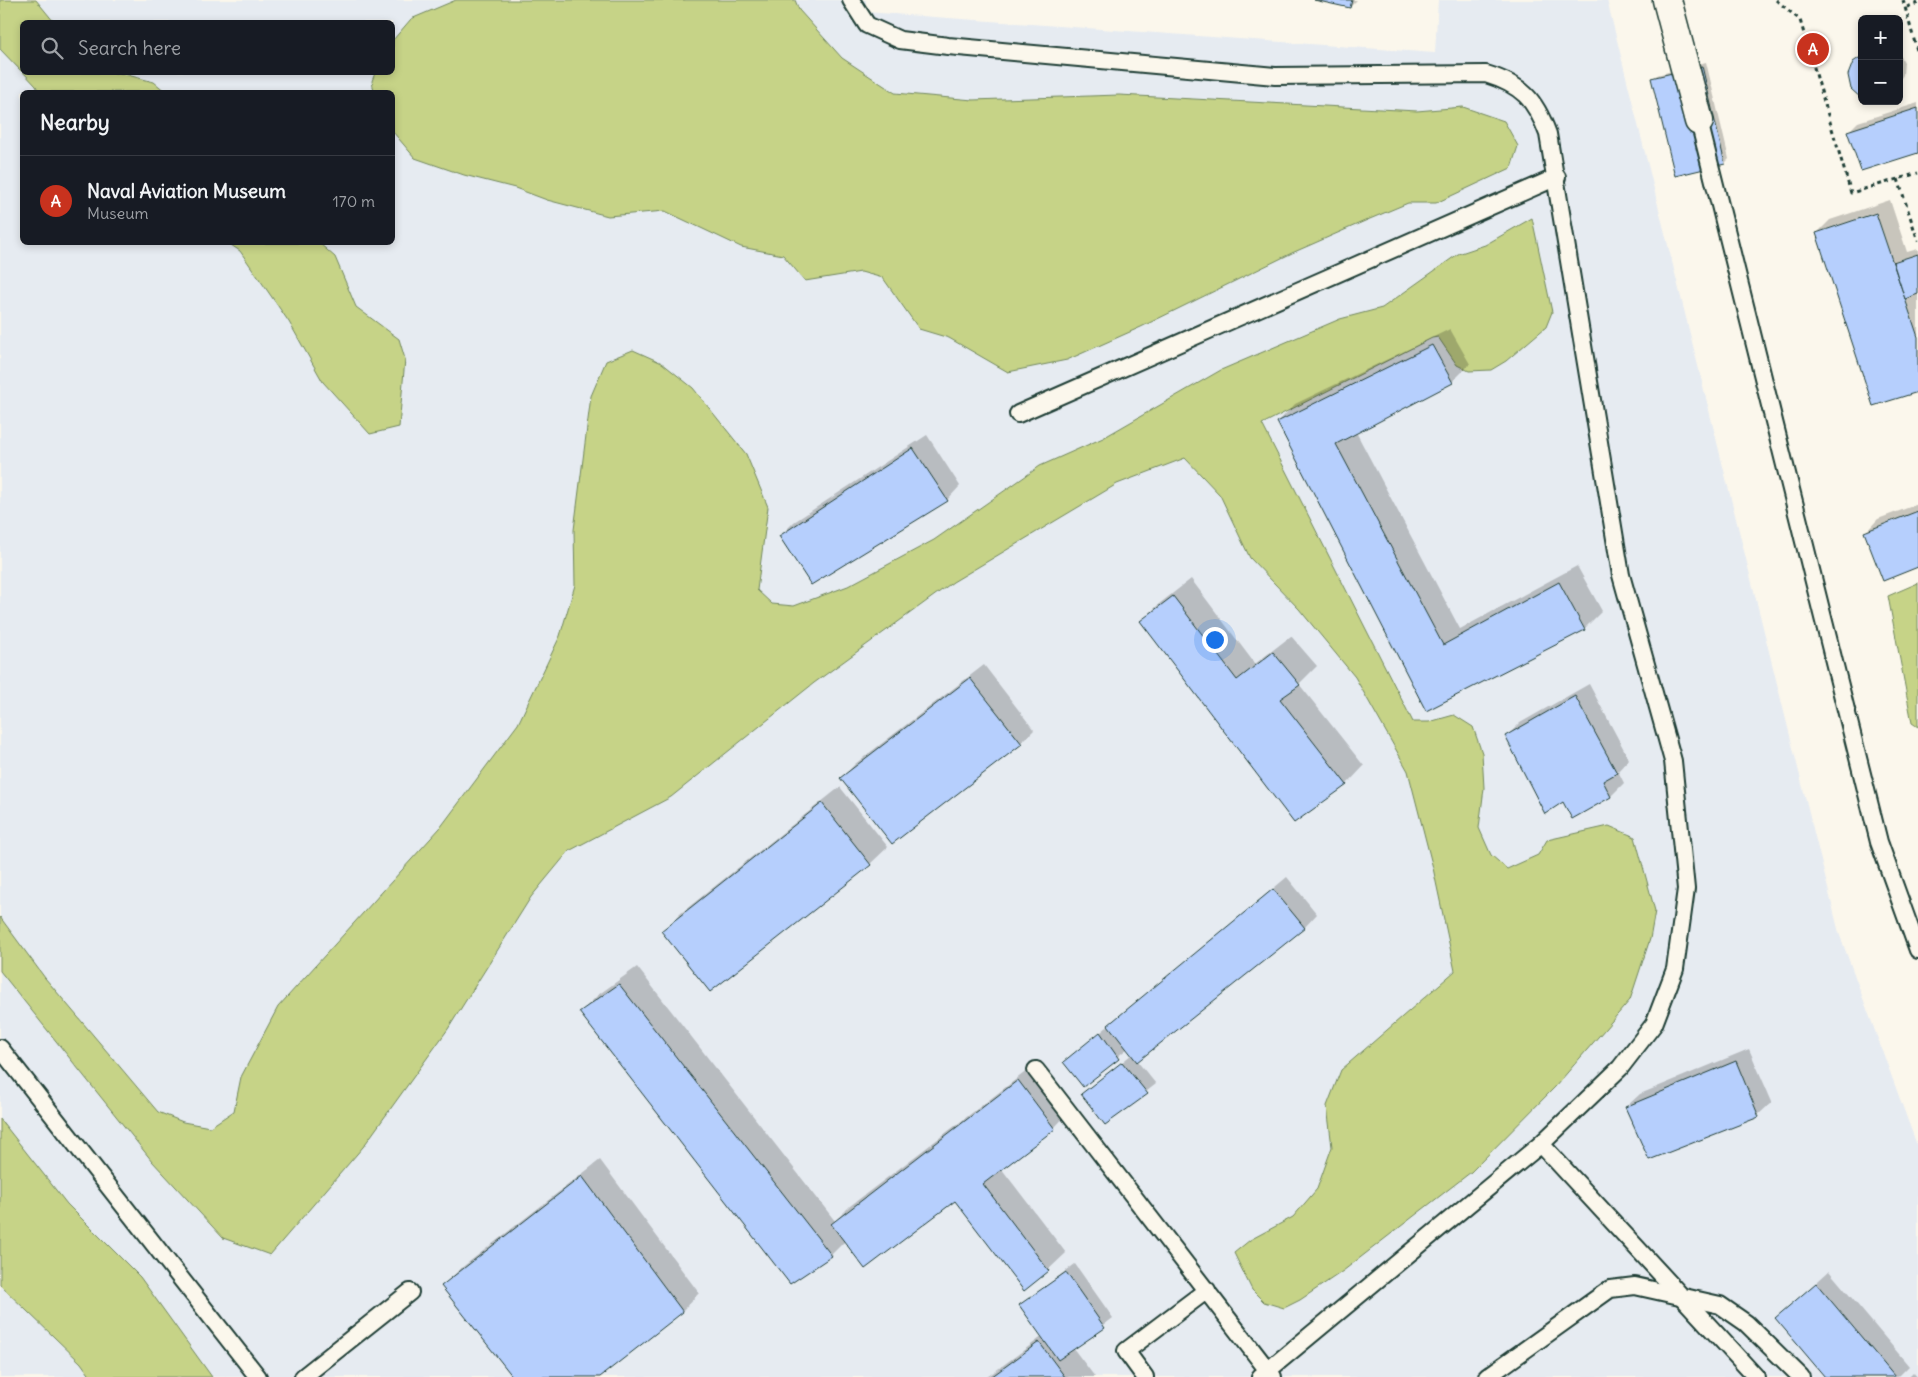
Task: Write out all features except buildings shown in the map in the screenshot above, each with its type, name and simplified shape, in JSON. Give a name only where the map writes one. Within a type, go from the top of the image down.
[{"type":"street","points":[[1667,0],[1699,121]]},
{"type":"lane","points":[[851,0],[867,24],[900,40],[1275,76],[1486,74],[1506,81],[1527,95],[1540,113],[1548,134],[1621,575],[1673,760],[1686,889],[1675,969],[1654,1024],[1620,1068],[1541,1144],[1267,1375],[1207,1290],[1036,1070]]},
{"type":"lane","points":[[1699,121],[1879,842],[1918,950]]},
{"type":"lane","points":[[1018,414],[1556,177]]},
{"type":"lane","points":[[0,1048],[258,1377]]},
{"type":"lane","points":[[1541,1144],[1756,1377]]},
{"type":"lane","points":[[1487,1377],[1610,1289],[1635,1286],[1720,1305],[1746,1323],[1801,1377]]},
{"type":"lane","points":[[1145,1377],[1126,1352],[1207,1290]]},
{"type":"lane","points":[[303,1377],[410,1292]]},
{"type":"path","points":[[1776,0],[1800,20],[1851,193],[1918,173]]},
{"type":"path","points":[[1903,0],[1907,7],[1918,54]]},
{"type":"path","points":[[1907,7],[1918,4]]},
{"type":"path","points":[[1898,179],[1918,241]]},
{"type":"shaded area","points":[[0,0],[866,0],[866,12],[1435,53],[1438,0],[1607,0],[1839,933],[1918,1148],[1918,1377],[0,1377]]},
{"type":"green space","points":[[0,0],[36,0],[52,20],[20,20],[20,70],[0,49]]},
{"type":"green space","points":[[456,0],[795,0],[799,10],[842,58],[895,93],[973,100],[1119,95],[1417,111],[1463,107],[1504,121],[1518,146],[1511,168],[1436,203],[1408,203],[1365,221],[1292,253],[1141,327],[1067,360],[1008,372],[949,338],[919,329],[883,278],[861,272],[805,281],[783,255],[741,247],[665,211],[608,216],[547,200],[515,188],[464,175],[415,158],[395,134],[395,90],[374,90],[372,81],[374,75],[395,75],[395,38],[411,19]]},
{"type":"green space","points":[[26,75],[128,75],[154,82],[164,90],[38,90]]},
{"type":"green space","points":[[1532,218],[1552,312],[1546,327],[1506,361],[1491,370],[1469,371],[1457,365],[1438,337],[1432,338],[1262,424],[1413,722],[1429,722],[1454,715],[1473,727],[1482,753],[1484,788],[1479,828],[1491,855],[1507,869],[1538,855],[1547,840],[1609,826],[1635,837],[1655,911],[1650,939],[1630,1000],[1555,1087],[1471,1172],[1343,1271],[1300,1300],[1284,1308],[1264,1302],[1252,1290],[1234,1253],[1250,1240],[1293,1217],[1317,1189],[1332,1147],[1327,1106],[1341,1070],[1455,971],[1433,868],[1408,771],[1355,677],[1299,609],[1250,558],[1220,495],[1185,458],[1117,484],[953,582],[814,683],[671,797],[569,851],[531,897],[448,1029],[363,1147],[270,1255],[223,1238],[152,1161],[0,971],[0,917],[45,978],[158,1112],[183,1122],[210,1127],[234,1111],[241,1077],[278,1007],[440,828],[518,724],[560,636],[575,585],[574,530],[591,396],[606,361],[633,350],[662,363],[693,388],[746,454],[768,507],[757,590],[772,604],[794,606],[848,586],[934,540],[1040,466],[1103,438],[1221,370],[1340,319],[1382,308],[1458,254],[1485,245]]},
{"type":"green space","points":[[231,245],[321,245],[335,257],[356,307],[399,339],[405,359],[399,427],[370,434],[323,382],[289,322],[240,251]]},
{"type":"green space","points":[[1918,583],[1918,727],[1912,723],[1888,596]]},
{"type":"green space","points":[[0,1119],[67,1204],[140,1277],[212,1377],[91,1377],[81,1363],[0,1285]]},
{"type":"place","name":"Naval Aviation Museum","points":[[1813,49]]}]
